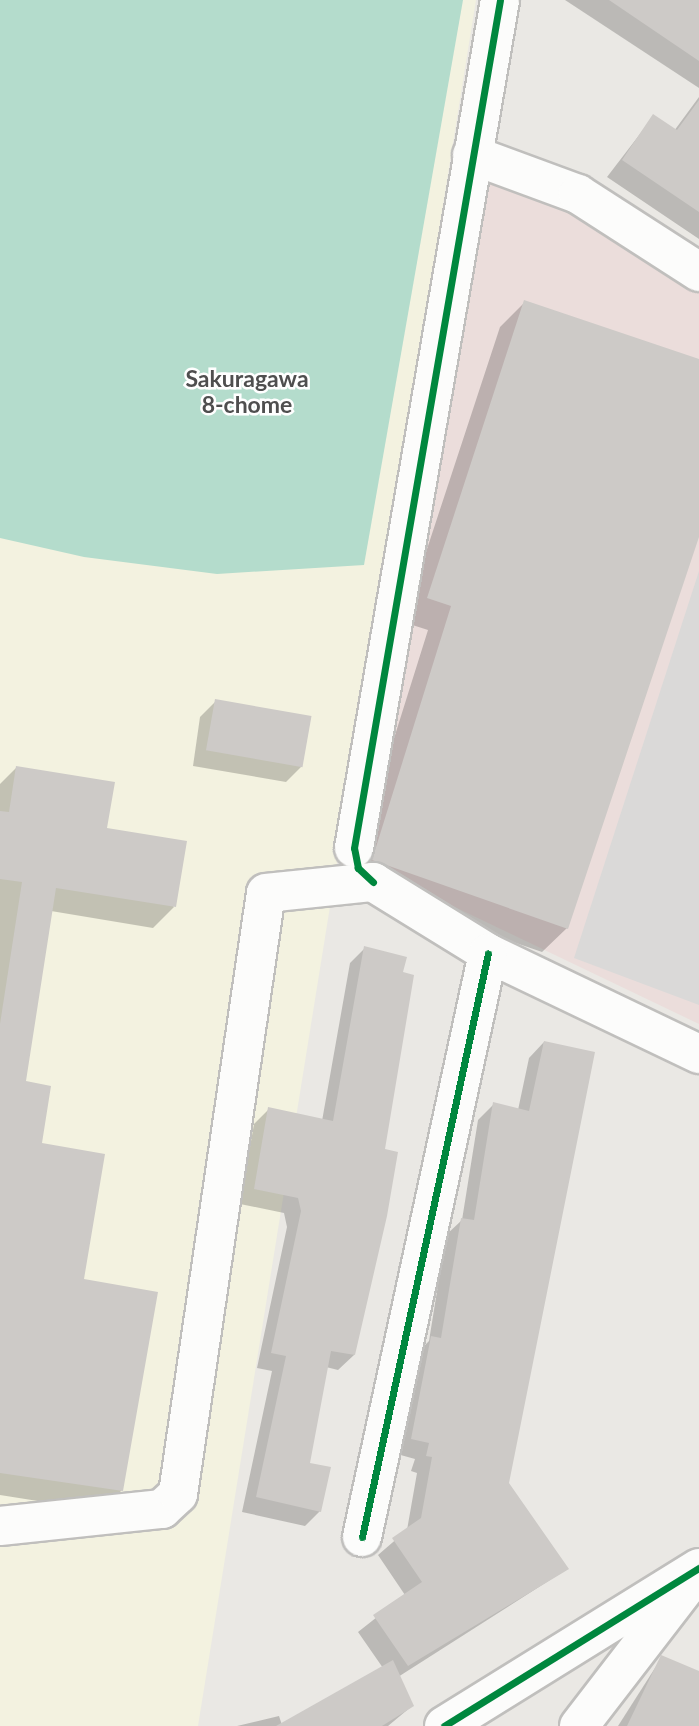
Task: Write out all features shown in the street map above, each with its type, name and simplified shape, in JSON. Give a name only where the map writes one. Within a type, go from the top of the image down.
[{"type":"street","points":[[354,848],[500,0]]},
{"type":"street","points":[[472,155],[579,194],[699,272]]},
{"type":"street","points":[[0,1526],[162,1509],[178,1494],[267,893],[373,882],[488,953],[699,1054]]},
{"type":"street","points":[[362,1537],[488,953]]},
{"type":"street","points":[[444,1726],[699,1569]]},
{"type":"street","points":[[579,1726],[699,1569]]},
{"type":"shaded area","points":[[0,0],[476,0],[198,1726],[0,1726]]},
{"type":"shaded area","points":[[482,174],[579,212],[699,289],[699,1024],[365,864]]},
{"type":"shaded area","points":[[699,571],[699,1005],[574,958]]},
{"type":"green space","points":[[0,0],[463,0],[364,565],[217,574],[84,557],[0,538]]},
{"type":"building","points":[[609,0],[699,0],[699,61]]},
{"type":"building","points":[[699,100],[699,212],[622,160],[653,114],[677,130]]},
{"type":"building","points":[[524,300],[699,359],[699,537],[568,929],[372,860],[451,606],[427,598]]},
{"type":"building","points":[[215,699],[312,716],[302,767],[206,750]]},
{"type":"building","points":[[16,766],[115,782],[107,828],[187,841],[176,907],[56,888],[26,1081],[51,1086],[42,1143],[105,1154],[84,1279],[158,1292],[123,1491],[0,1473],[0,1024],[22,882],[0,879],[0,811],[9,812]]},
{"type":"building","points":[[364,946],[407,957],[403,972],[414,975],[385,1149],[398,1152],[387,1216],[355,1355],[331,1351],[310,1463],[331,1467],[321,1512],[256,1497],[286,1356],[271,1353],[301,1211],[298,1198],[254,1189],[268,1107],[333,1121]]},
{"type":"building","points":[[544,1041],[595,1052],[509,1483],[569,1569],[408,1666],[373,1615],[422,1582],[392,1538],[421,1518],[432,1457],[426,1456],[429,1443],[411,1439],[431,1336],[441,1338],[461,1218],[474,1220],[493,1102],[529,1111]]},
{"type":"building","points":[[661,1655],[699,1671],[699,1726],[627,1726]]},
{"type":"building","points":[[393,1660],[414,1706],[382,1726],[276,1726]]},
{"type":"cycle path","points":[[373,882],[358,868],[354,848],[500,0]]},
{"type":"cycle path","points":[[362,1537],[488,953]]},
{"type":"cycle path","points":[[444,1726],[699,1568]]},
{"type":"district","name":"Sakuragawa 8-chome","points":[[247,391]]}]
